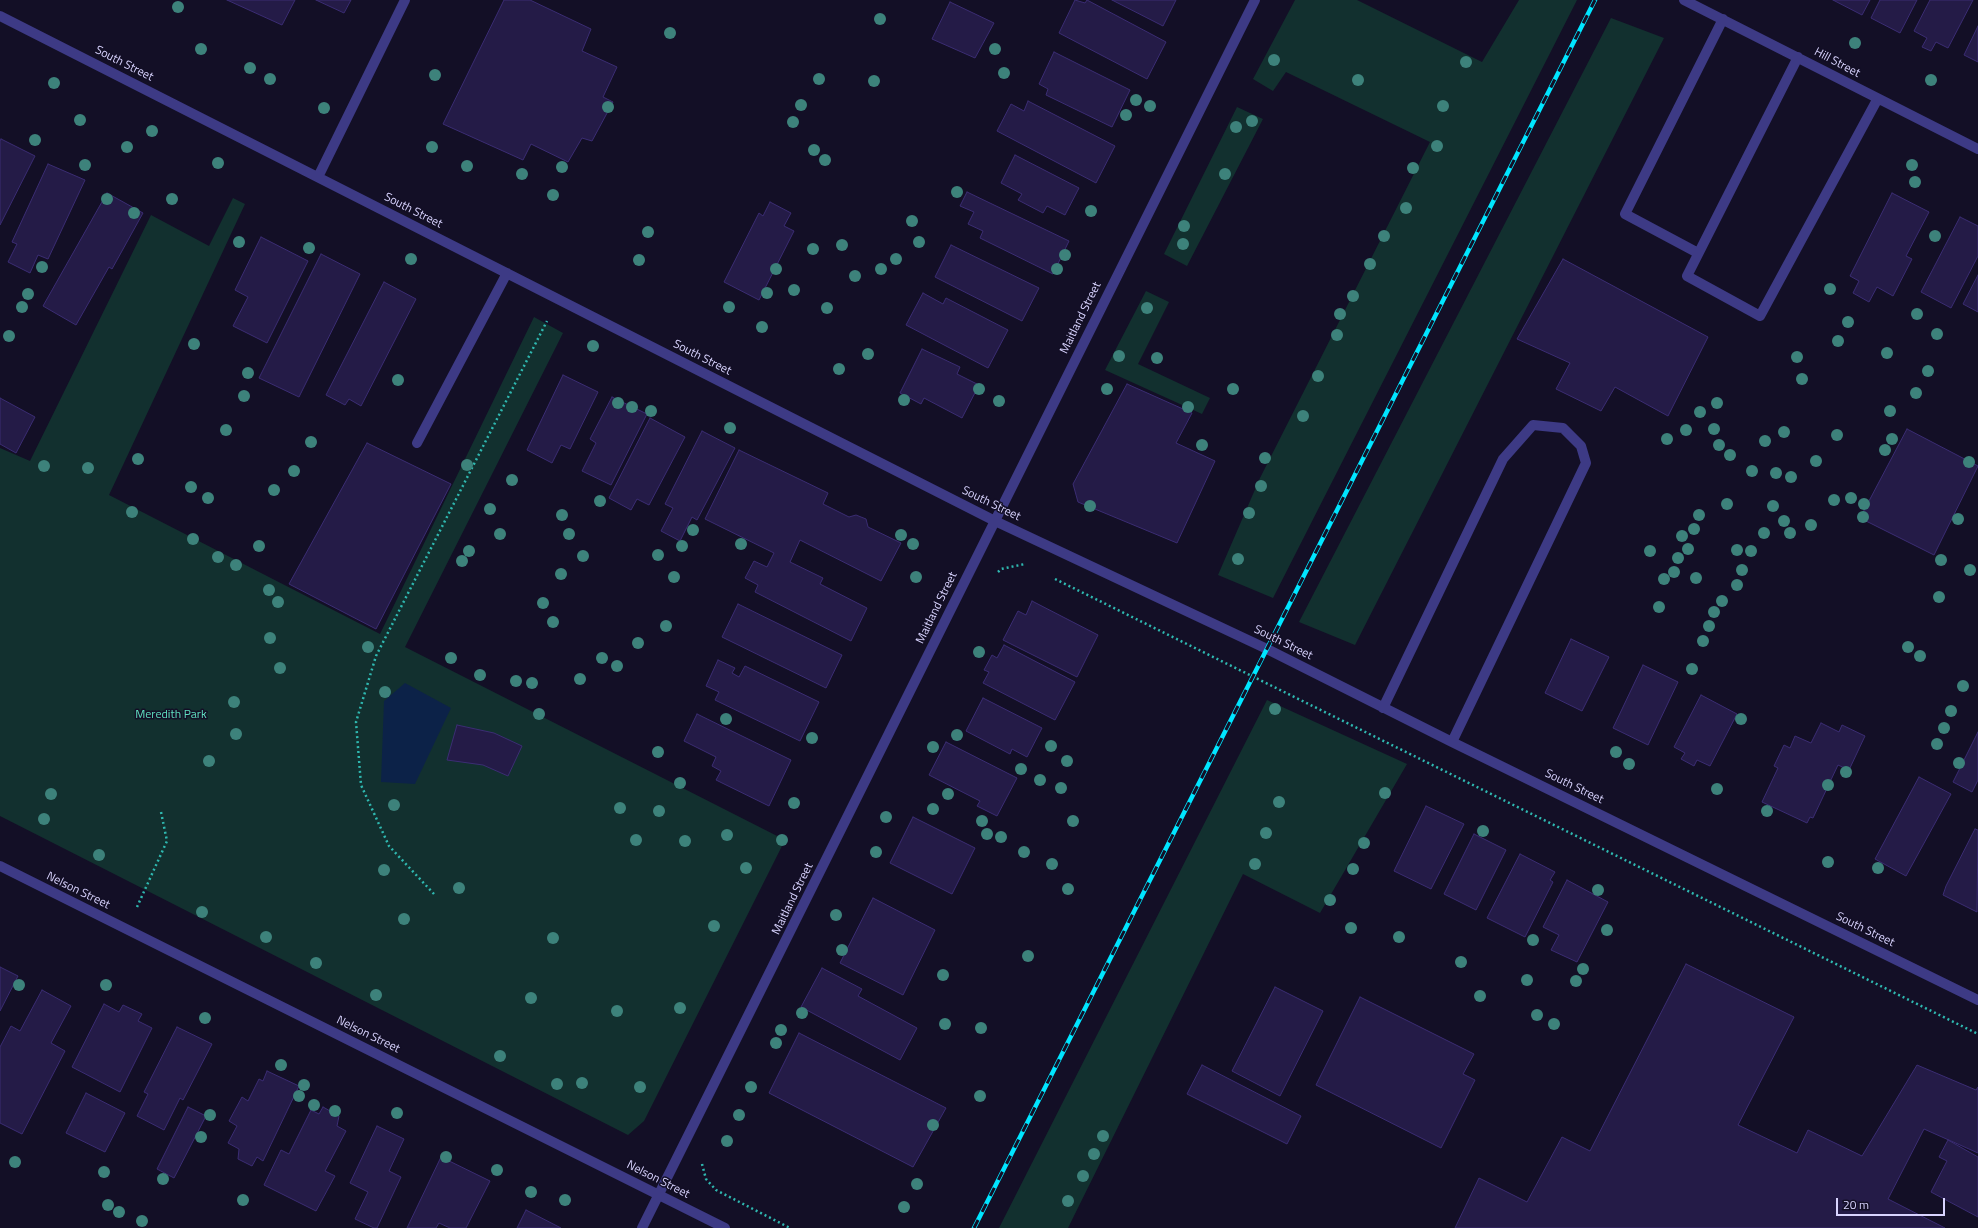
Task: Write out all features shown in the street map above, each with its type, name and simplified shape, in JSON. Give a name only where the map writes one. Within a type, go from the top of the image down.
[{"type":"street","points":[[318,177],[405,0]]},
{"type":"street","name":"Maitland Street","points":[[642,1228],[660,1195],[1254,0]]},
{"type":"street","name":"Hill Street","points":[[1684,0],[1798,57],[1878,100],[1978,149]]},
{"type":"street","name":"South Street","points":[[0,16],[995,521],[1267,649],[1383,708],[1978,1000]]},
{"type":"street","points":[[1698,253],[1625,214],[1723,19]]},
{"type":"street","points":[[1798,57],[1687,276],[1760,316],[1878,100]]},
{"type":"street","points":[[417,443],[507,273]]},
{"type":"street","points":[[1383,708],[1503,459],[1532,426],[1563,428],[1581,446],[1586,463],[1452,742]]},
{"type":"street","name":"Nelson Street","points":[[0,866],[725,1228]]},
{"type":"path","points":[[434,894],[389,846],[361,785],[356,722],[376,656],[559,300]]},
{"type":"path","points":[[996,575],[1001,569],[1013,566],[1025,564],[1032,567]]},
{"type":"path","points":[[1053,578],[1978,1034]]},
{"type":"path","points":[[126,929],[167,841],[161,812]]},
{"type":"path","points":[[704,1158],[702,1164],[706,1179],[716,1190],[790,1228]]},
{"type":"green space","points":[[1295,0],[1357,0],[1482,62],[1519,0],[1577,0],[1273,598],[1218,575],[1260,478],[1430,142],[1286,72],[1273,91],[1253,79]]},
{"type":"green space","points":[[1611,18],[1664,38],[1355,645],[1299,622]]},
{"type":"green space","points":[[1237,107],[1263,119],[1187,266],[1164,254]]},
{"type":"green space","name":"Meredith Park","points":[[233,198],[245,204],[109,495],[380,634],[534,317],[563,333],[405,647],[785,840],[644,1121],[628,1135],[0,816],[0,448],[30,461],[151,215],[209,246]]},
{"type":"green space","points":[[1146,291],[1169,302],[1138,364],[1210,398],[1202,414],[1105,370]]},
{"type":"green space","points":[[1267,700],[1407,764],[1320,913],[1243,874],[1068,1228],[999,1228]]},
{"type":"water","points":[[405,683],[451,708],[415,784],[381,782],[384,701]]},
{"type":"building","points":[[227,0],[295,0],[282,25]]},
{"type":"building","points":[[316,0],[351,0],[344,13]]},
{"type":"building","points":[[504,0],[530,0],[591,29],[582,51],[617,67],[603,97],[613,102],[592,141],[582,138],[568,162],[531,144],[523,160],[443,124]]},
{"type":"building","points":[[1075,0],[1085,3],[1087,0],[1166,42],[1147,79],[1059,33]]},
{"type":"building","points":[[1112,0],[1176,0],[1163,26]]},
{"type":"building","points":[[1833,0],[1870,0],[1862,15]]},
{"type":"building","points":[[1880,0],[1917,0],[1900,33],[1871,18]]},
{"type":"building","points":[[1930,0],[1973,0],[1948,48],[1936,42],[1931,51],[1922,47],[1927,38],[1914,31]]},
{"type":"building","points":[[950,2],[994,23],[975,58],[932,39]]},
{"type":"building","points":[[1978,26],[1978,62],[1964,55]]},
{"type":"building","points":[[1054,52],[1130,90],[1112,127],[1046,95],[1048,89],[1039,84]]},
{"type":"building","points":[[1028,101],[1115,146],[1096,183],[997,131],[1011,104],[1024,111]]},
{"type":"building","points":[[1,139],[35,156],[0,225],[0,141]]},
{"type":"building","points":[[1015,155],[1079,188],[1065,215],[1047,206],[1043,213],[1018,200],[1022,194],[1001,183]]},
{"type":"building","points":[[48,164],[85,180],[48,259],[38,255],[30,273],[8,262],[17,244],[12,242]]},
{"type":"building","points":[[967,192],[1069,241],[1053,274],[980,238],[983,231],[968,224],[974,212],[960,206]]},
{"type":"building","points":[[107,193],[143,213],[112,269],[109,267],[76,325],[43,306]]},
{"type":"building","points":[[1892,193],[1929,212],[1906,256],[1912,259],[1893,296],[1877,287],[1869,302],[1853,293],[1859,281],[1850,276]]},
{"type":"building","points":[[770,202],[791,213],[784,226],[794,231],[759,300],[724,282],[759,213],[763,216]]},
{"type":"building","points":[[1960,217],[1978,226],[1978,256],[1951,308],[1921,292]]},
{"type":"building","points":[[261,237],[308,261],[267,343],[233,326],[248,297],[235,290]]},
{"type":"building","points":[[951,245],[1039,288],[1022,321],[935,277]]},
{"type":"building","points":[[321,254],[360,274],[299,397],[259,378]]},
{"type":"building","points":[[1563,259],[1708,337],[1668,416],[1615,387],[1601,411],[1556,389],[1570,363],[1517,339]]},
{"type":"building","points":[[1978,275],[1978,312],[1963,304]]},
{"type":"building","points":[[384,282],[416,299],[361,406],[349,399],[345,405],[326,395]]},
{"type":"building","points":[[923,293],[943,304],[946,298],[1008,330],[988,368],[906,325]]},
{"type":"building","points":[[922,349],[960,367],[957,374],[979,385],[962,418],[924,398],[921,404],[900,393]]},
{"type":"building","points":[[563,375],[598,392],[570,449],[561,445],[552,463],[527,450]]},
{"type":"building","points":[[1127,384],[1192,413],[1176,443],[1215,461],[1177,543],[1078,502],[1073,484]]},
{"type":"building","points":[[612,397],[647,414],[611,485],[582,471],[596,443],[590,439]]},
{"type":"building","points":[[0,398],[35,417],[16,453],[0,444]]},
{"type":"building","points":[[650,418],[685,437],[649,505],[637,499],[631,510],[609,498]]},
{"type":"building","points":[[1907,429],[1978,466],[1934,555],[1860,518]]},
{"type":"building","points":[[702,431],[735,448],[697,520],[692,517],[680,541],[661,531],[673,508],[665,504]]},
{"type":"building","points":[[367,443],[451,484],[376,629],[289,584]]},
{"type":"building","points":[[739,450],[828,493],[823,504],[849,517],[856,515],[866,519],[868,527],[901,543],[881,581],[800,540],[790,562],[823,578],[820,584],[867,608],[851,641],[755,592],[758,585],[745,578],[754,561],[767,567],[774,553],[705,519]]},
{"type":"building","points":[[1032,601],[1098,635],[1077,677],[1003,640],[1018,611],[1026,615]]},
{"type":"building","points":[[738,604],[842,655],[826,688],[722,637]]},
{"type":"building","points":[[1571,639],[1609,657],[1582,711],[1545,693]]},
{"type":"building","points":[[1004,645],[1075,682],[1055,720],[983,683],[989,672],[984,670],[992,655],[997,658]]},
{"type":"building","points":[[718,660],[735,668],[732,673],[739,677],[745,666],[819,702],[800,741],[715,700],[719,692],[706,686]]},
{"type":"building","points":[[1643,665],[1678,682],[1648,745],[1613,728]]},
{"type":"building","points":[[1701,695],[1737,714],[1710,766],[1697,760],[1694,766],[1681,759],[1685,753],[1674,747]]},
{"type":"building","points":[[983,698],[1042,728],[1027,757],[1012,749],[1010,754],[966,731]]},
{"type":"building","points":[[697,714],[791,760],[769,806],[716,780],[721,771],[712,766],[716,757],[684,741]]},
{"type":"building","points":[[1821,723],[1839,732],[1842,725],[1865,736],[1849,770],[1838,765],[1813,818],[1810,817],[1807,823],[1762,802],[1778,768],[1774,766],[1784,745],[1790,748],[1795,736],[1811,743]]},
{"type":"building","points":[[457,725],[494,733],[522,746],[508,776],[483,765],[447,760]]},
{"type":"building","points":[[1978,732],[1978,780],[1972,792],[1953,782]]},
{"type":"building","points":[[946,742],[1017,778],[997,816],[977,806],[980,801],[929,775]]},
{"type":"building","points":[[1919,777],[1951,794],[1906,876],[1875,859]]},
{"type":"building","points":[[1426,806],[1464,824],[1431,889],[1394,871]]},
{"type":"building","points":[[913,817],[975,848],[952,894],[890,863]]},
{"type":"building","points":[[1975,829],[1978,830],[1977,912],[1943,895],[1946,886]]},
{"type":"building","points":[[1474,834],[1506,850],[1476,910],[1444,894]]},
{"type":"building","points":[[1520,854],[1555,872],[1550,880],[1553,882],[1525,937],[1487,918]]},
{"type":"building","points":[[1567,880],[1608,902],[1577,962],[1551,950],[1559,935],[1543,927]]},
{"type":"building","points":[[873,898],[935,930],[903,995],[840,963]]},
{"type":"building","points":[[1686,964],[1794,1017],[1738,1125],[1797,1153],[1808,1130],[1862,1156],[1917,1065],[1976,1090],[1978,1087],[1978,1153],[1924,1129],[1888,1199],[1945,1228],[1455,1228],[1479,1178],[1527,1202],[1562,1137],[1590,1151]]},
{"type":"building","points":[[0,967],[18,976],[0,1011]]},
{"type":"building","points":[[822,968],[862,989],[858,996],[917,1028],[900,1060],[801,1007]]},
{"type":"building","points":[[1275,987],[1323,1011],[1280,1096],[1232,1071]]},
{"type":"building","points":[[42,990],[71,1006],[51,1043],[65,1051],[22,1134],[0,1123],[0,1047],[11,1026],[20,1031]]},
{"type":"building","points":[[1360,997],[1474,1054],[1463,1074],[1475,1080],[1441,1148],[1316,1085]]},
{"type":"building","points":[[104,1004],[119,1012],[123,1005],[142,1014],[138,1021],[152,1028],[120,1092],[72,1067]]},
{"type":"building","points":[[177,1027],[212,1044],[183,1100],[180,1098],[164,1130],[137,1116],[148,1094],[144,1092]]},
{"type":"building","points":[[799,1033],[946,1108],[913,1167],[769,1093]]},
{"type":"building","points":[[1202,1065],[1301,1116],[1287,1144],[1187,1094]]},
{"type":"building","points":[[267,1071],[299,1086],[263,1161],[257,1157],[252,1166],[238,1159],[239,1149],[228,1143],[237,1126],[229,1121],[242,1097],[248,1101],[259,1079],[263,1081]]},
{"type":"building","points":[[86,1093],[125,1113],[105,1152],[66,1133]]},
{"type":"building","points":[[188,1107],[206,1116],[174,1178],[157,1169]]},
{"type":"building","points":[[323,1107],[339,1116],[337,1126],[346,1131],[325,1171],[335,1176],[316,1211],[264,1185],[281,1150],[289,1154],[311,1110],[319,1114]]},
{"type":"building","points":[[377,1126],[404,1139],[389,1171],[401,1177],[377,1228],[374,1228],[355,1219],[368,1192],[350,1183]]},
{"type":"building","points":[[1948,1140],[1978,1157],[1978,1217],[1931,1192],[1947,1161],[1939,1157]]},
{"type":"building","points":[[441,1157],[490,1181],[466,1228],[450,1228],[439,1223],[436,1228],[407,1228]]},
{"type":"building","points":[[526,1210],[561,1228],[517,1228]]},
{"type":"railway","points":[[974,1228],[1595,0]]}]
